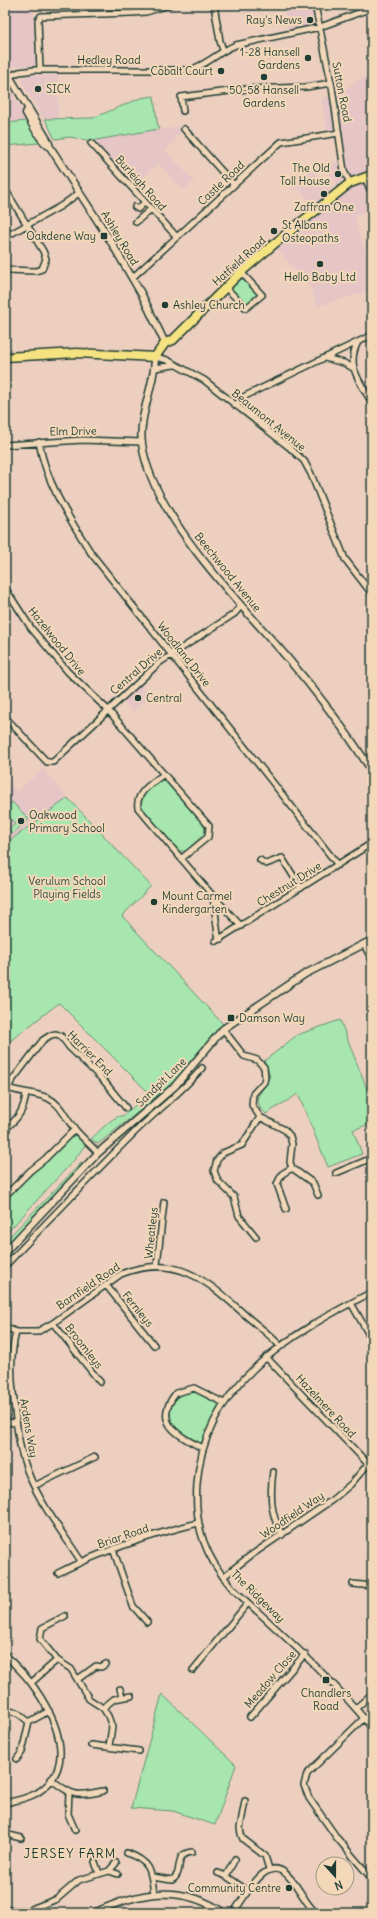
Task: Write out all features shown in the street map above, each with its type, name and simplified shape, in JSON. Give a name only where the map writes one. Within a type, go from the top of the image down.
[{"type":"main road","name":"Hatfield Road","points":[[155,357],[165,343],[173,340],[241,272],[350,183],[368,177]]},
{"type":"main road","points":[[5,357],[77,353],[155,357]]},
{"type":"street","points":[[40,70],[38,20],[41,16],[132,14],[146,12],[170,5]]},
{"type":"street","points":[[214,5],[223,50]]},
{"type":"street","name":"Sutton Road","points":[[315,5],[331,83],[344,171],[350,183]]},
{"type":"street","name":"Hedley Road","points":[[10,76],[26,71],[40,70],[189,70],[195,68],[223,50],[242,43],[320,27],[372,8]]},
{"type":"street","name":"Ashley Road","points":[[5,69],[28,109],[31,110],[37,127],[79,192],[89,204],[132,278],[165,343]]},
{"type":"street","points":[[183,111],[181,97],[246,89],[306,88],[331,83]]},
{"type":"street","points":[[184,129],[234,185]]},
{"type":"street","name":"Castle Road","points":[[132,278],[281,142],[339,133]]},
{"type":"street","name":"Burleigh Road","points":[[91,143],[177,237]]},
{"type":"street","points":[[368,177],[372,194]]},
{"type":"street","points":[[5,189],[44,252],[46,263],[42,269],[36,271],[5,270]]},
{"type":"street","points":[[5,238],[28,226],[79,192]]},
{"type":"street","points":[[136,207],[138,209],[145,202]]},
{"type":"street","points":[[136,222],[151,209]]},
{"type":"street","points":[[225,287],[246,308],[262,295],[241,272]]},
{"type":"street","points":[[236,406],[241,398],[372,335]]},
{"type":"street","points":[[358,342],[351,358],[353,368],[372,403]]},
{"type":"street","name":"Beaumont Avenue","points":[[155,357],[167,360],[204,380],[289,447],[304,461],[311,474],[345,559],[372,594]]},
{"type":"street","name":"Beechwood Avenue","points":[[155,357],[155,368],[144,421],[142,442],[151,478],[174,517],[205,562],[241,606],[308,682],[372,771]]},
{"type":"street","points":[[325,358],[344,363],[353,368]]},
{"type":"street","points":[[155,368],[171,364],[176,366]]},
{"type":"street","name":"Elm Drive","points":[[5,445],[82,440],[142,442]]},
{"type":"street","name":"Woodland Drive","points":[[39,442],[49,478],[68,516],[91,553],[338,865]]},
{"type":"street","name":"Hazelwood Drive","points":[[5,588],[31,628],[63,667],[107,710],[209,826],[210,830],[208,837],[182,858]]},
{"type":"street","name":"Central Drive","points":[[5,717],[47,762],[53,762],[107,710],[170,654],[234,614],[241,606]]},
{"type":"street","points":[[164,774],[142,792],[138,798],[138,808],[213,896],[241,926]]},
{"type":"street","name":"Chestnut Drive","points":[[213,896],[219,940],[372,843]]},
{"type":"street","points":[[260,860],[266,864],[282,858],[301,888]]},
{"type":"street","name":"Sandpit Lane","points":[[5,1252],[98,1153],[175,1086],[223,1029],[305,974],[372,940]]},
{"type":"street","points":[[364,944],[372,961]]},
{"type":"street","points":[[223,1029],[244,1056],[257,1060],[264,1067],[264,1082],[255,1091],[252,1099],[252,1105],[260,1117],[285,1130],[290,1136],[292,1144],[290,1162],[292,1168],[313,1183],[318,1195]]},
{"type":"street","name":"Harrier End","points":[[7,1088],[43,1040],[51,1034],[56,1034],[61,1036],[69,1047],[104,1081],[126,1108]]},
{"type":"street","name":"Sandpit Lane","points":[[5,1266],[85,1182],[138,1129],[182,1091],[202,1068]]},
{"type":"street","points":[[7,1088],[26,1094],[44,1096],[52,1100],[60,1107],[75,1129],[98,1153]]},
{"type":"street","points":[[5,1129],[20,1116],[24,1110],[26,1094]]},
{"type":"street","points":[[256,1237],[239,1216],[234,1197],[218,1181],[214,1171],[217,1160],[223,1153],[242,1145],[260,1117]]},
{"type":"street","points":[[132,1123],[138,1129]]},
{"type":"street","points":[[5,1196],[75,1129]]},
{"type":"street","points":[[336,1173],[372,1158]]},
{"type":"street","points":[[286,1209],[277,1184],[282,1174],[292,1168]]},
{"type":"street","name":"Wheatleys","points":[[157,1265],[164,1202]]},
{"type":"street","name":"Barnfield Road","points":[[5,1327],[16,1332],[37,1332],[53,1323],[121,1274],[157,1265],[177,1268],[195,1275],[210,1285],[280,1346]]},
{"type":"street","name":"Fernleys","points":[[106,1285],[154,1345]]},
{"type":"street","name":"The Ridgeway","points":[[372,1292],[280,1346],[266,1357],[238,1384],[212,1423],[202,1448],[198,1470],[196,1498],[200,1534],[210,1558],[223,1577],[248,1603],[305,1654],[356,1708],[372,1728]]},
{"type":"street","points":[[351,1303],[372,1340]]},
{"type":"street","name":"Broomleys","points":[[53,1323],[100,1382]]},
{"type":"street","name":"Ardens Way","points":[[16,1332],[11,1350],[10,1370],[16,1423],[23,1461],[34,1486],[81,1561]]},
{"type":"street","name":"Hazelmere Road","points":[[266,1357],[372,1468]]},
{"type":"street","points":[[202,1448],[172,1430],[168,1423],[167,1407],[176,1393],[194,1388],[224,1403]]},
{"type":"street","points":[[5,1422],[16,1423]]},
{"type":"street","points":[[34,1486],[95,1457]]},
{"type":"street","name":"Woodfield Way","points":[[223,1577],[332,1500],[351,1484],[368,1464]]},
{"type":"street","points":[[272,1471],[270,1493],[273,1519],[282,1535]]},
{"type":"street","name":"Briar Road","points":[[58,1573],[81,1561],[113,1549],[198,1523]]},
{"type":"street","points":[[113,1549],[133,1606],[147,1622]]},
{"type":"street","points":[[353,1584],[372,1586]]},
{"type":"street","points":[[193,1670],[248,1603]]},
{"type":"street","points":[[65,1616],[42,1628],[40,1634],[42,1642],[57,1660],[71,1669],[89,1699],[103,1708],[112,1727],[109,1746]]},
{"type":"street","name":"Meadow Close","points":[[250,1718],[305,1654]]},
{"type":"street","points":[[5,1803],[37,1793],[51,1779],[56,1769],[61,1749],[58,1732],[49,1711],[31,1683],[6,1655]]},
{"type":"street","points":[[31,1683],[57,1660]]},
{"type":"street","points":[[78,1679],[96,1666],[101,1667],[106,1664]]},
{"type":"street","points":[[120,1689],[122,1696]]},
{"type":"street","points":[[356,1708],[372,1694]]},
{"type":"street","points":[[103,1708],[114,1699],[122,1696],[132,1696]]},
{"type":"street","points":[[5,1710],[18,1713],[29,1722]]},
{"type":"street","points":[[18,1759],[22,1752],[29,1722],[49,1711]]},
{"type":"street","points":[[364,1718],[307,1774],[304,1785],[310,1798],[337,1838],[372,1879]]},
{"type":"street","points":[[91,1745],[109,1746],[139,1751]]},
{"type":"street","points":[[51,1779],[68,1793],[81,1794],[103,1791]]},
{"type":"street","points":[[68,1793],[68,1814],[75,1830]]},
{"type":"street","points":[[245,1801],[240,1828],[241,1834],[244,1839],[265,1856],[269,1869]]},
{"type":"street","points":[[5,1834],[21,1838]]},
{"type":"street","points":[[152,1877],[172,1880],[177,1874],[181,1857],[186,1852],[192,1852]]},
{"type":"street","points":[[127,1853],[146,1862],[152,1877],[154,1894]]},
{"type":"street","points":[[226,1876],[235,1859]]},
{"type":"street","points":[[95,1862],[99,1873]]},
{"type":"street","points":[[5,1910],[26,1912],[58,1899],[78,1880],[110,1870],[116,1863]]},
{"type":"street","points":[[233,1913],[259,1876],[269,1869],[286,1873],[310,1908],[316,1913]]},
{"type":"street","points":[[110,1870],[118,1874]]},
{"type":"street","points":[[218,1873],[226,1876],[248,1891]]},
{"type":"street","points":[[94,1913],[127,1899],[154,1894],[176,1894],[195,1899],[224,1913]]},
{"type":"shaded area","points":[[5,5],[33,5],[35,66],[11,66],[5,57]]},
{"type":"shaded area","points":[[245,5],[312,5],[315,24],[288,29],[284,6],[246,13]]},
{"type":"shaded area","points":[[27,75],[58,75],[58,119],[44,119],[22,82],[23,77]]},
{"type":"shaded area","points":[[372,76],[372,208],[355,216],[357,229],[372,268],[372,290],[317,306],[311,288],[275,246],[318,213],[299,188],[294,191],[286,181],[305,165],[309,165],[332,193],[340,186],[321,164],[346,161],[342,132],[327,134],[322,98],[336,96],[335,90],[346,88],[361,79]]},
{"type":"shaded area","points":[[5,80],[10,89],[27,121],[5,123]]},
{"type":"shaded area","points":[[183,127],[185,130],[174,137],[176,140],[165,150],[194,181],[183,190],[158,163],[133,186],[91,141],[159,129]]},
{"type":"shaded area","points":[[140,685],[150,697],[133,711],[123,700]]},
{"type":"shaded area","name":"Oakwood Primary School","points":[[43,769],[68,798],[5,844],[5,778],[17,792]]},
{"type":"green space","points":[[154,96],[159,129],[91,141],[70,137],[55,139],[45,119],[93,118],[141,98]]},
{"type":"green space","points":[[27,121],[39,143],[5,146],[5,123]]},
{"type":"green space","points":[[242,274],[261,295],[248,307],[228,287]]},
{"type":"green space","points":[[164,780],[168,782],[200,819],[205,829],[204,834],[186,851],[178,851],[139,804],[152,786]]},
{"type":"green space","name":"Verulum School Playing Fields","points":[[68,798],[151,886],[122,916],[223,1024],[177,1081],[98,1144],[91,1139],[115,1118],[123,1116],[149,1093],[59,1003],[5,1045],[5,844]]},
{"type":"green space","points":[[12,802],[29,819],[12,834],[8,830],[15,824],[5,813],[5,809]]},
{"type":"green space","points":[[340,1020],[372,1102],[372,1123],[353,1130],[362,1154],[328,1167],[298,1094],[266,1114],[260,1108],[257,1098],[270,1076],[263,1062],[297,1035]]},
{"type":"green space","points":[[73,1135],[77,1136],[85,1145],[75,1159],[5,1235],[5,1199],[26,1176],[49,1158],[63,1141]]},
{"type":"green space","points":[[81,1163],[83,1164],[5,1248],[5,1241]]},
{"type":"green space","points":[[195,1390],[220,1403],[201,1443],[188,1437],[179,1430],[172,1422],[170,1415],[173,1403],[177,1398],[188,1391]]},
{"type":"green space","points":[[162,1694],[236,1765],[215,1825],[173,1811],[131,1808]]},
{"type":"place","name":"Ray's News","points":[[310,20]]},
{"type":"place","name":"1-28 Hansell Gardens","points":[[308,58]]},
{"type":"place","name":"Cobalt Court","points":[[221,71]]},
{"type":"place","name":"50-58 Hansell Gardens","points":[[264,77]]},
{"type":"place","name":"SICK","points":[[38,89]]},
{"type":"place","name":"The Old Toll House","points":[[338,174]]},
{"type":"place","name":"Zaffran One","points":[[324,194]]},
{"type":"place","name":"St Albans Osteopaths","points":[[274,231]]},
{"type":"place","name":"Oakdene Way","points":[[104,236]]},
{"type":"place","name":"Hello Baby Ltd","points":[[320,264]]},
{"type":"place","name":"Ashley Church","points":[[165,305]]},
{"type":"place","name":"Central","points":[[138,698]]},
{"type":"place","name":"Oakwood Primary School","points":[[21,821]]},
{"type":"place","name":"Mount Carmel Kindergarten","points":[[154,902]]},
{"type":"place","name":"Damson Way","points":[[231,1018]]},
{"type":"place","name":"Chandlers Road","points":[[326,1680]]},
{"type":"place","name":"Community Centre","points":[[289,1888]]},
{"type":"district","name":"JERSEY FARM","points":[[70,1853]]}]
